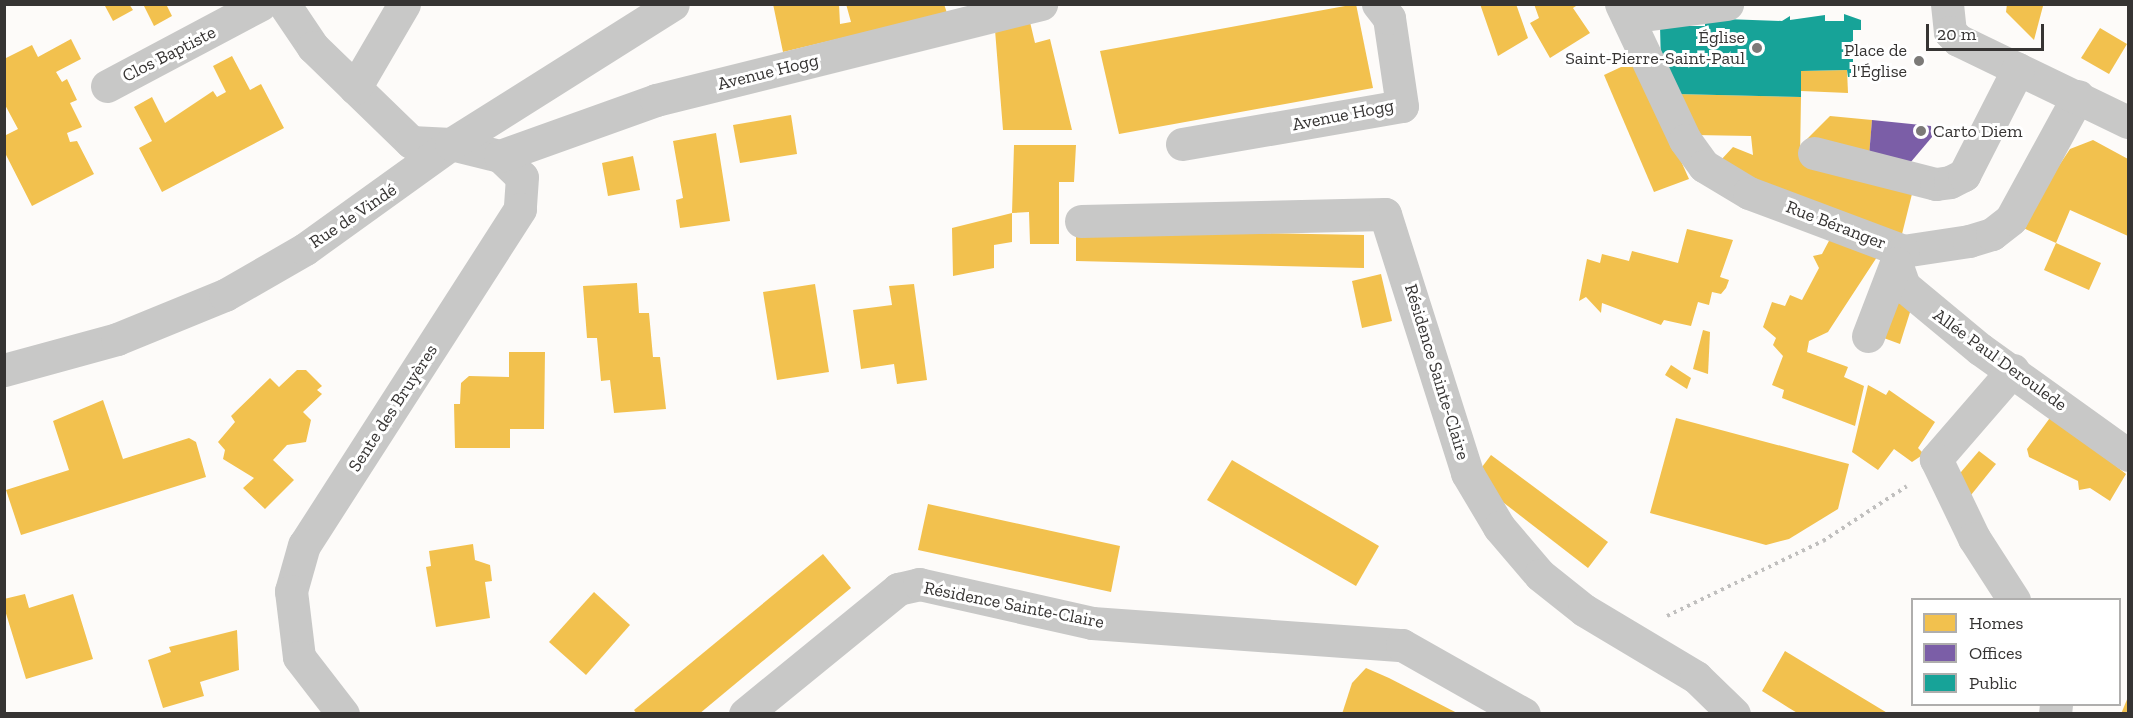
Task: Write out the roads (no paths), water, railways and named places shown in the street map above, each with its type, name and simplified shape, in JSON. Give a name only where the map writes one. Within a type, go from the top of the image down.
[{"type":"street","name":"Clos Baptiste","points":[[107,86],[261,4]]},
{"type":"street","points":[[285,4],[313,47],[411,142],[451,144]]},
{"type":"street","points":[[355,88],[404,4]]},
{"type":"street","name":"Rue de Vindé","points":[[4,370],[117,339],[225,295],[305,249],[451,144],[673,4]]},
{"type":"street","name":"Avenue Hogg","points":[[500,156],[656,100],[1041,4]]},
{"type":"street","name":"Avenue Hogg","points":[[1182,144],[1402,106],[1389,18],[1378,4]]},
{"type":"street","points":[[1625,11],[1727,4]]},
{"type":"street","points":[[1947,4],[1950,32],[1958,40],[2128,122]]},
{"type":"street","name":"Rue Béranger","points":[[1625,11],[1685,140],[1704,166],[1749,193],[1899,257],[1969,242],[1992,234],[2011,219],[2078,96]]},
{"type":"street","points":[[1814,153],[1936,184],[1950,182],[1964,175],[2018,69]]},
{"type":"street","name":"Sente des Bruyères","points":[[339,709],[299,657],[293,629],[291,591],[304,545],[520,209],[522,177],[500,156],[451,144]]},
{"type":"street","name":"Résidence Sainte-Claire","points":[[1081,221],[1385,214],[1467,472],[1483,500],[1540,575],[1584,610],[1627,633],[1696,677],[1734,714]]},
{"type":"street","points":[[1868,336],[1899,257]]},
{"type":"street","name":"Allée Paul Deroulede","points":[[1899,257],[1904,286],[2128,455]]},
{"type":"street","points":[[2013,370],[1936,459],[1974,538],[2013,598]]},
{"type":"street","name":"Résidence Sainte-Claire","points":[[745,714],[898,589],[919,584],[1092,623],[1402,645],[1524,714]]},
{"type":"place","name":"Église Saint-Pierre-Saint-Paul","points":[[1757,48]]},
{"type":"place","name":"Place de l'Église","points":[[1919,61]]},
{"type":"place","name":"Carto Diem","points":[[1921,131]]}]
